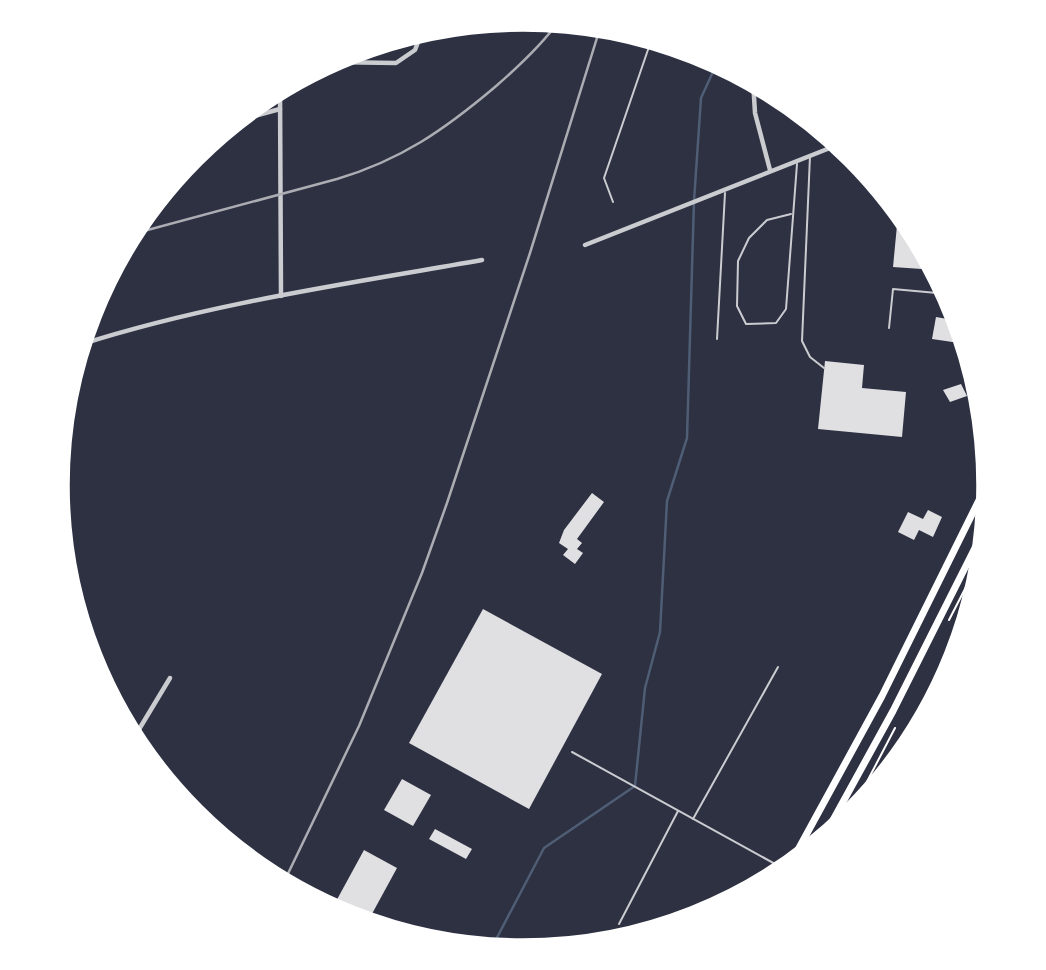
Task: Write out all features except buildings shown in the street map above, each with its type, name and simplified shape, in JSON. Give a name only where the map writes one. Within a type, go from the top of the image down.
[{"type":"highway","points":[[800,846],[882,696],[977,503]]},
{"type":"highway","points":[[835,816],[893,711],[973,552]]},
{"type":"street","points":[[354,62],[396,63],[415,50],[418,42]]},
{"type":"street","points":[[754,93],[755,113],[770,170]]},
{"type":"street","points":[[280,100],[281,296]]},
{"type":"street","points":[[258,115],[280,109]]},
{"type":"street","points":[[585,245],[829,148]]},
{"type":"street","points":[[91,341],[134,327],[281,296],[482,260]]},
{"type":"street","points":[[139,730],[170,678]]},
{"type":"lane","points":[[613,202],[604,178],[649,47]]},
{"type":"lane","points":[[810,155],[802,341],[810,357],[824,368]]},
{"type":"lane","points":[[791,214],[767,220],[749,238],[738,261],[737,306],[746,324],[776,323],[786,309],[797,160]]},
{"type":"lane","points":[[717,339],[726,188]]},
{"type":"lane","points":[[889,328],[893,289],[935,293]]},
{"type":"lane","points":[[693,819],[778,667]]},
{"type":"lane","points":[[572,752],[776,864]]},
{"type":"lane","points":[[619,924],[678,811]]},
{"type":"waterway","points":[[496,939],[544,848],[635,786],[645,688],[660,632],[667,501],[687,438],[694,201],[701,98],[713,72]]},
{"type":"railway","points":[[145,231],[337,179],[382,163],[421,142],[458,117],[521,64],[551,31]]},
{"type":"railway","points":[[288,875],[359,726],[422,573],[530,253],[598,36]]}]
